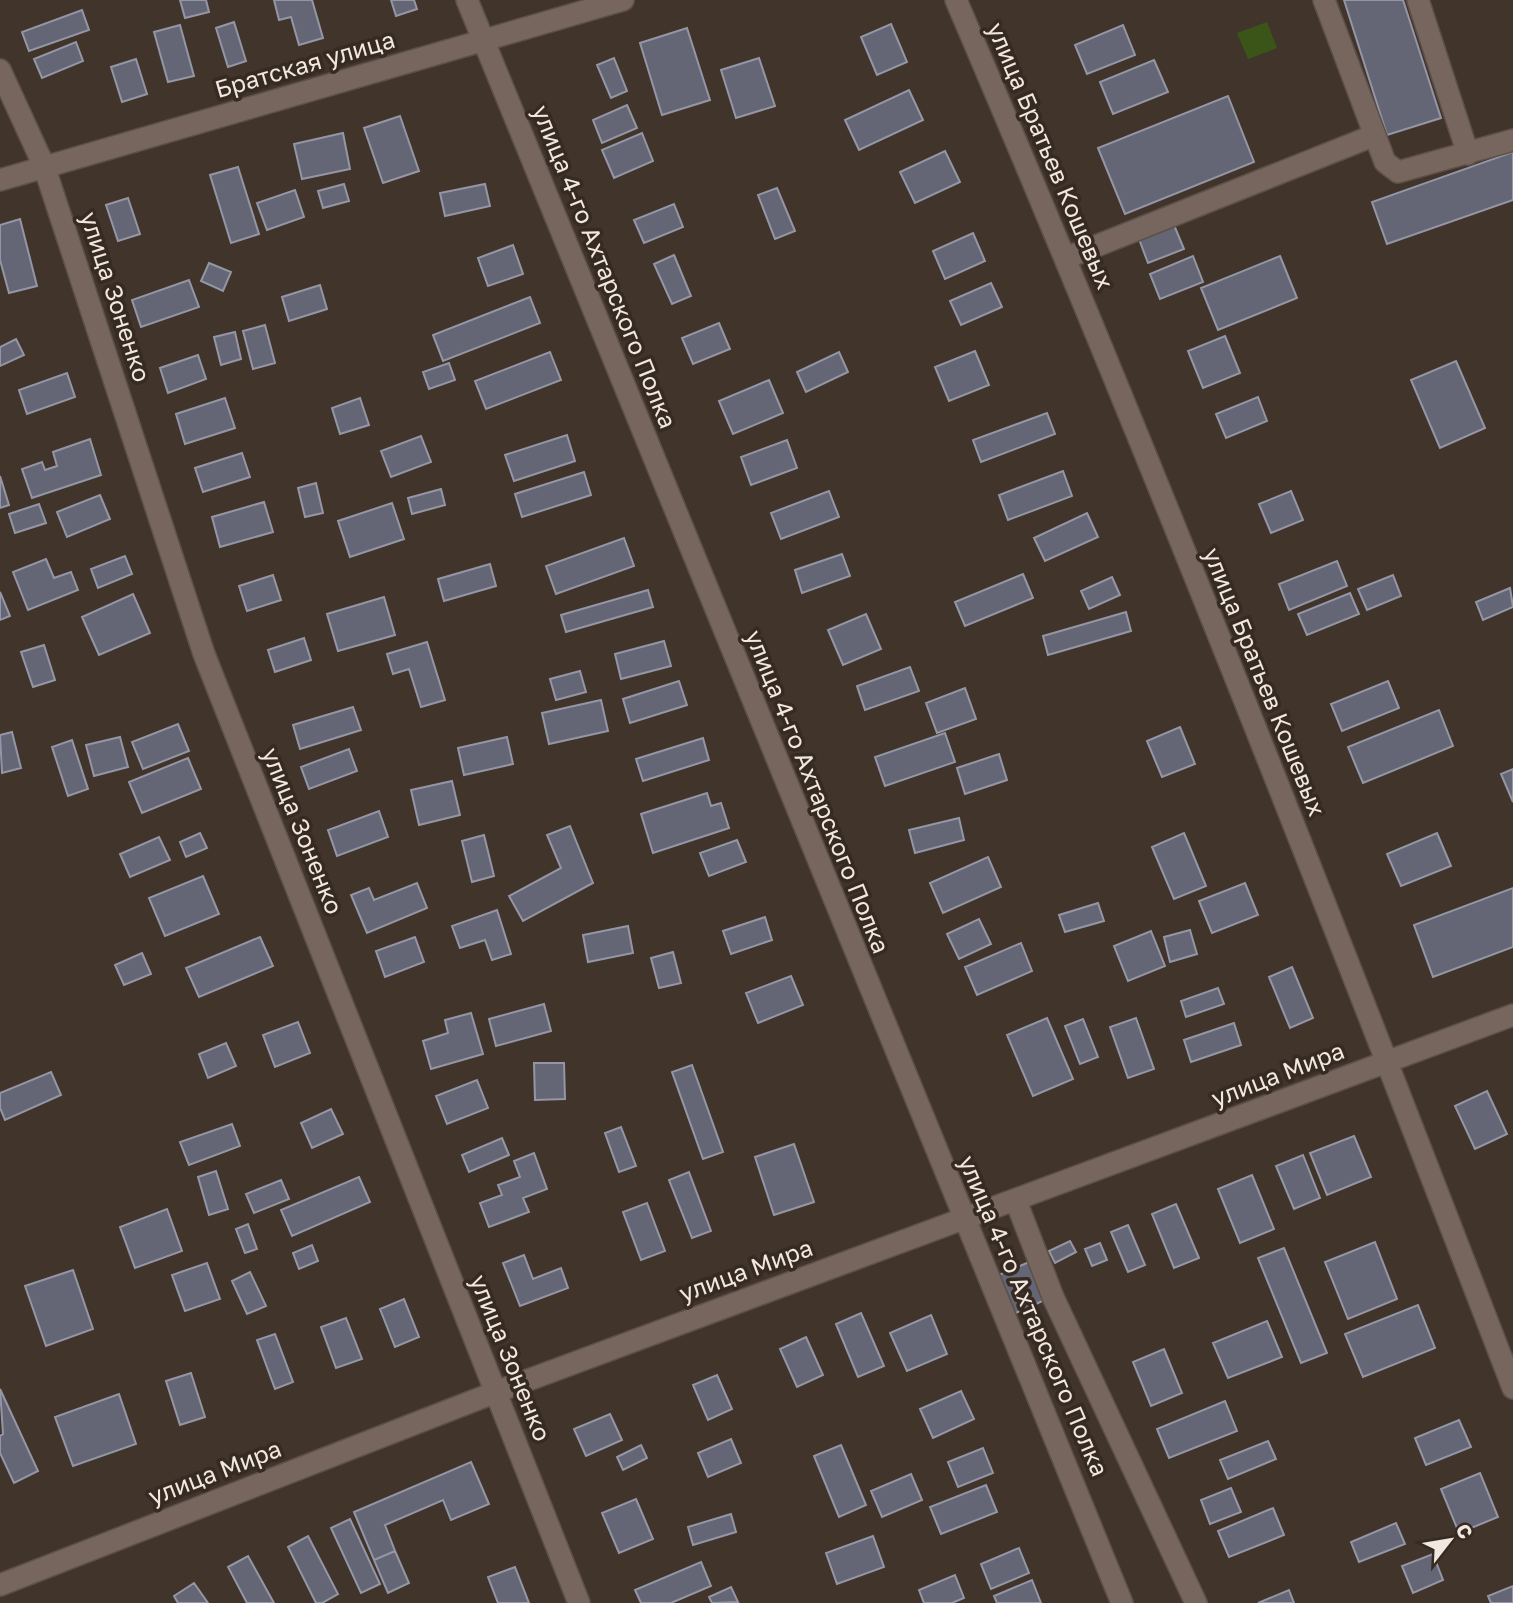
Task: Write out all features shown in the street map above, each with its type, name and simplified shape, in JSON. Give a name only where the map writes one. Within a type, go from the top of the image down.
[{"type":"street","name":"улица 4-го Ахтарского Полка","points":[[467,0],[1122,1603]]},
{"type":"street","name":"Братская улица","points":[[0,180],[484,43],[623,0]]},
{"type":"street","name":"улица Братьев Кошевых","points":[[956,0],[1066,258],[1387,1062],[1513,1388]]},
{"type":"street","points":[[1324,0],[1385,162],[1398,172],[1513,139]]},
{"type":"street","points":[[1418,0],[1468,154]]},
{"type":"street","name":"улица Зоненко","points":[[0,69],[44,166],[204,654],[579,1603]]},
{"type":"street","points":[[1066,258],[1375,135]]},
{"type":"street","name":"улица Мира","points":[[0,1585],[496,1392],[1513,1016]]},
{"type":"street","points":[[1016,1201],[1053,1297],[1196,1603]]},
{"type":"green space","points":[[1267,22],[1277,48],[1248,59],[1237,33]]},
{"type":"building","points":[[180,0],[206,0],[209,12],[185,18]]},
{"type":"building","points":[[274,0],[312,0],[323,38],[299,45],[291,17],[279,20]]},
{"type":"building","points":[[391,0],[414,0],[417,9],[396,16]]},
{"type":"building","points":[[1344,0],[1403,0],[1441,118],[1387,135]]},
{"type":"building","points":[[82,10],[89,30],[29,51],[22,32]]},
{"type":"building","points":[[234,22],[246,61],[228,67],[216,28]]},
{"type":"building","points":[[891,24],[907,62],[877,75],[861,37]]},
{"type":"building","points":[[180,25],[194,76],[168,82],[154,32]]},
{"type":"building","points":[[1123,25],[1135,55],[1087,74],[1075,45]]},
{"type":"building","points":[[687,28],[710,100],[662,115],[640,43]]},
{"type":"building","points":[[76,42],[83,61],[42,78],[34,59]]},
{"type":"building","points":[[614,58],[627,91],[611,98],[597,65]]},
{"type":"building","points":[[759,58],[775,106],[736,118],[721,70]]},
{"type":"building","points":[[136,59],[147,94],[122,102],[111,67]]},
{"type":"building","points":[[1154,60],[1168,92],[1113,114],[1100,82]]},
{"type":"building","points":[[909,90],[923,120],[859,150],[845,120]]},
{"type":"building","points":[[1228,96],[1254,162],[1125,214],[1098,148]]},
{"type":"building","points":[[627,105],[637,128],[602,143],[593,120]]},
{"type":"building","points":[[400,116],[419,171],[383,183],[364,128]]},
{"type":"building","points":[[343,133],[350,169],[302,179],[294,144]]},
{"type":"building","points":[[642,133],[653,161],[614,178],[602,150]]},
{"type":"building","points":[[945,151],[960,182],[915,203],[900,172]]},
{"type":"building","points":[[1513,152],[1513,200],[1387,244],[1372,202]]},
{"type":"building","points":[[238,167],[259,234],[231,243],[210,175]]},
{"type":"building","points":[[344,184],[349,201],[323,208],[318,191]]},
{"type":"building","points":[[485,184],[490,206],[445,216],[440,193]]},
{"type":"building","points":[[777,188],[795,231],[775,239],[758,195]]},
{"type":"building","points":[[295,190],[304,217],[267,230],[257,203]]},
{"type":"building","points":[[128,198],[140,234],[118,241],[106,205]]},
{"type":"building","points":[[674,204],[683,227],[644,243],[634,220]]},
{"type":"building","points":[[20,219],[37,286],[9,293],[0,260],[0,225]]},
{"type":"building","points":[[1174,225],[1184,249],[1148,263],[1139,239]]},
{"type":"building","points":[[973,233],[985,261],[945,279],[933,251]]},
{"type":"building","points":[[513,245],[523,274],[488,286],[478,258]]},
{"type":"building","points":[[674,255],[691,296],[672,304],[654,264]]},
{"type":"building","points":[[1193,256],[1203,282],[1160,299],[1150,274]]},
{"type":"building","points":[[1280,256],[1297,298],[1218,330],[1201,288]]},
{"type":"building","points":[[209,263],[231,272],[223,291],[201,281]]},
{"type":"building","points":[[189,280],[199,307],[141,327],[132,300]]},
{"type":"building","points":[[991,283],[1002,307],[961,325],[950,301]]},
{"type":"building","points":[[320,285],[327,309],[289,321],[282,297]]},
{"type":"building","points":[[530,297],[540,323],[443,361],[433,335]]},
{"type":"building","points":[[719,323],[730,349],[693,364],[682,338]]},
{"type":"building","points":[[265,325],[275,363],[253,369],[243,331]]},
{"type":"building","points":[[235,332],[241,359],[221,365],[214,337]]},
{"type":"building","points":[[1225,336],[1240,373],[1203,388],[1188,351]]},
{"type":"building","points":[[16,339],[24,355],[0,366],[0,347]]},
{"type":"building","points":[[975,351],[989,385],[949,401],[935,367]]},
{"type":"building","points":[[550,352],[561,380],[486,409],[475,381]]},
{"type":"building","points":[[839,352],[848,372],[806,392],[797,372]]},
{"type":"building","points":[[198,355],[206,379],[168,393],[160,368]]},
{"type":"building","points":[[1456,361],[1485,428],[1440,448],[1411,380]]},
{"type":"building","points":[[449,363],[455,380],[429,389],[423,372]]},
{"type":"building","points":[[67,373],[75,397],[27,414],[19,390]]},
{"type":"building","points":[[769,380],[783,413],[733,434],[719,401]]},
{"type":"building","points":[[1258,397],[1267,421],[1226,438],[1216,414]]},
{"type":"building","points":[[225,398],[235,428],[185,444],[176,414]]},
{"type":"building","points":[[360,398],[369,425],[340,434],[332,408]]},
{"type":"building","points":[[1047,413],[1055,434],[981,462],[973,440]]},
{"type":"building","points":[[567,435],[575,461],[514,481],[505,455]]},
{"type":"building","points":[[421,436],[431,462],[391,477],[381,451]]},
{"type":"building","points":[[90,439],[101,475],[32,498],[22,469],[42,462],[45,470],[57,466],[53,452]]},
{"type":"building","points":[[787,440],[797,468],[751,485],[741,457]]},
{"type":"building","points":[[242,453],[250,477],[203,492],[195,468]]},
{"type":"building","points":[[1063,471],[1072,496],[1008,520],[999,495]]},
{"type":"building","points":[[584,472],[591,495],[522,517],[515,494]]},
{"type":"building","points":[[0,476],[9,505],[0,508]]},
{"type":"building","points":[[316,483],[323,513],[305,517],[298,488]]},
{"type":"building","points":[[441,489],[445,505],[412,514],[408,498]]},
{"type":"building","points":[[829,491],[839,517],[781,539],[771,513]]},
{"type":"building","points":[[1291,491],[1303,520],[1271,533],[1259,504]]},
{"type":"building","points":[[100,495],[110,519],[67,537],[57,512]]},
{"type":"building","points":[[264,502],[273,532],[220,547],[212,517]]},
{"type":"building","points":[[392,503],[404,539],[350,557],[338,521]]},
{"type":"building","points":[[39,504],[46,523],[15,533],[9,514]]},
{"type":"building","points":[[1087,513],[1098,537],[1045,561],[1034,538]]},
{"type":"building","points":[[624,538],[634,566],[556,594],[546,566]]},
{"type":"building","points":[[842,554],[850,576],[802,593],[795,570]]},
{"type":"building","points":[[125,556],[132,574],[98,588],[91,569]]},
{"type":"building","points":[[46,559],[54,578],[71,572],[78,590],[28,610],[13,572]]},
{"type":"building","points":[[1337,561],[1347,586],[1289,610],[1279,584]]},
{"type":"building","points":[[490,564],[496,586],[444,601],[438,579]]},
{"type":"building","points":[[1023,574],[1033,598],[965,626],[955,602]]},
{"type":"building","points":[[273,575],[281,600],[247,611],[239,586]]},
{"type":"building","points":[[1393,575],[1401,596],[1367,610],[1358,589]]},
{"type":"building","points":[[1112,577],[1120,595],[1089,609],[1081,591]]},
{"type":"building","points":[[1510,588],[1513,607],[1483,620],[1476,602]]},
{"type":"building","points":[[648,590],[653,607],[566,632],[561,615]]},
{"type":"building","points":[[0,592],[10,616],[0,620]]},
{"type":"building","points":[[1350,593],[1359,614],[1307,635],[1298,614]]},
{"type":"building","points":[[133,594],[150,633],[99,655],[82,617]]},
{"type":"building","points":[[384,597],[395,635],[338,651],[327,614]]},
{"type":"building","points":[[1126,612],[1131,631],[1048,655],[1043,636]]},
{"type":"building","points":[[866,614],[881,649],[843,665],[828,630]]},
{"type":"building","points":[[304,638],[311,660],[275,672],[268,650]]},
{"type":"building","points":[[664,641],[671,666],[621,679],[615,654]]},
{"type":"building","points":[[427,642],[445,700],[421,707],[409,669],[393,674],[387,654]]},
{"type":"building","points":[[44,645],[55,680],[33,687],[21,652]]},
{"type":"building","points":[[910,667],[919,691],[865,710],[857,686]]},
{"type":"building","points":[[580,671],[586,692],[556,700],[550,679]]},
{"type":"building","points":[[679,681],[687,705],[630,723],[623,699]]},
{"type":"building","points":[[1388,681],[1399,708],[1342,731],[1331,704]]},
{"type":"building","points":[[965,688],[976,719],[937,733],[926,703]]},
{"type":"building","points":[[601,700],[608,731],[549,744],[542,713]]},
{"type":"building","points":[[353,707],[361,730],[300,749],[293,725]]},
{"type":"building","points":[[1439,710],[1453,746],[1363,783],[1348,747]]},
{"type":"building","points":[[178,724],[189,751],[143,769],[132,742]]},
{"type":"building","points":[[1180,727],[1195,764],[1162,777],[1147,741]]},
{"type":"building","points":[[12,732],[21,768],[2,773],[0,735]]},
{"type":"building","points":[[945,733],[955,762],[885,786],[875,757]]},
{"type":"building","points":[[120,737],[128,767],[94,776],[86,745]]},
{"type":"building","points":[[507,737],[513,764],[464,775],[458,748]]},
{"type":"building","points":[[703,738],[709,760],[643,781],[636,759]]},
{"type":"building","points":[[72,740],[88,789],[68,796],[52,747]]},
{"type":"building","points":[[349,749],[357,771],[309,789],[301,767]]},
{"type":"building","points":[[999,754],[1007,780],[965,794],[957,768]]},
{"type":"building","points":[[188,758],[201,789],[142,813],[129,782]]},
{"type":"building","points":[[1513,769],[1513,802],[1501,774]]},
{"type":"building","points":[[452,781],[460,815],[419,825],[411,790]]},
{"type":"building","points":[[707,793],[711,806],[721,803],[729,828],[653,853],[641,814]]},
{"type":"building","points":[[379,811],[388,837],[337,856],[328,830]]},
{"type":"building","points":[[959,818],[964,840],[915,853],[909,830]]},
{"type":"building","points":[[570,826],[593,883],[523,921],[509,896],[561,868],[547,835]]},
{"type":"building","points":[[200,833],[207,848],[186,857],[180,842]]},
{"type":"building","points":[[1184,833],[1206,886],[1174,899],[1152,847]]},
{"type":"building","points":[[1437,833],[1451,866],[1401,886],[1387,854]]},
{"type":"building","points":[[484,835],[494,876],[472,882],[462,841]]},
{"type":"building","points":[[159,837],[170,860],[130,877],[120,854]]},
{"type":"building","points":[[737,840],[746,862],[709,876],[700,853]]},
{"type":"building","points":[[988,857],[1001,887],[943,913],[930,883]]},
{"type":"building","points":[[203,876],[219,914],[165,936],[149,898]]},
{"type":"building","points":[[417,883],[427,908],[367,933],[351,895],[369,888],[374,900]]},
{"type":"building","points":[[1245,883],[1258,915],[1212,933],[1199,901]]},
{"type":"building","points":[[1513,888],[1513,947],[1433,977],[1414,925]]},
{"type":"building","points":[[1098,903],[1104,921],[1065,932],[1059,915]]},
{"type":"building","points":[[497,910],[511,954],[492,960],[485,940],[460,948],[452,926]]},
{"type":"building","points":[[765,917],[772,940],[731,954],[723,931]]},
{"type":"building","points":[[979,919],[991,944],[959,959],[947,934]]},
{"type":"building","points":[[628,926],[633,953],[588,962],[583,935]]},
{"type":"building","points":[[1190,930],[1197,954],[1170,962],[1164,937]]},
{"type":"building","points":[[1151,931],[1165,966],[1128,981],[1114,946]]},
{"type":"building","points":[[260,937],[273,966],[199,997],[186,968]]},
{"type":"building","points":[[415,937],[424,962],[385,977],[376,951]]},
{"type":"building","points":[[1021,943],[1032,971],[977,995],[965,967]]},
{"type":"building","points":[[673,952],[681,983],[659,988],[651,958]]},
{"type":"building","points":[[142,953],[151,974],[124,985],[115,965]]},
{"type":"building","points":[[1292,967],[1313,1018],[1290,1028],[1269,977]]},
{"type":"building","points":[[791,976],[803,1005],[758,1023],[746,993]]},
{"type":"building","points":[[1218,988],[1224,1004],[1186,1017],[1181,1001]]},
{"type":"building","points":[[544,1004],[551,1031],[496,1046],[489,1019]]},
{"type":"building","points":[[471,1013],[483,1054],[431,1069],[423,1041],[448,1033],[445,1020]]},
{"type":"building","points":[[1047,1018],[1073,1079],[1033,1096],[1007,1035]]},
{"type":"building","points":[[1136,1018],[1154,1069],[1128,1078],[1110,1027]]},
{"type":"building","points":[[1083,1019],[1098,1057],[1080,1064],[1065,1026]]},
{"type":"building","points":[[298,1022],[310,1053],[275,1067],[263,1035]]},
{"type":"building","points":[[1234,1023],[1241,1045],[1191,1062],[1184,1040]]},
{"type":"building","points":[[226,1043],[236,1066],[208,1078],[199,1054]]},
{"type":"building","points":[[534,1063],[564,1063],[565,1099],[535,1100]]},
{"type":"building","points":[[692,1065],[723,1152],[703,1159],[672,1072]]},
{"type":"building","points":[[51,1072],[61,1095],[5,1120],[0,1108],[0,1093]]},
{"type":"building","points":[[477,1080],[488,1108],[447,1124],[436,1096]]},
{"type":"building","points":[[1487,1091],[1507,1134],[1475,1149],[1455,1106]]},
{"type":"building","points":[[331,1109],[343,1134],[312,1148],[301,1123]]},
{"type":"building","points":[[232,1124],[240,1146],[189,1165],[180,1142]]},
{"type":"building","points":[[621,1127],[636,1166],[619,1172],[605,1133]]},
{"type":"building","points":[[1354,1136],[1371,1177],[1327,1195],[1310,1153]]},
{"type":"building","points":[[502,1138],[509,1155],[469,1172],[462,1155]]},
{"type":"building","points":[[794,1144],[814,1202],[774,1215],[755,1157]]},
{"type":"building","points":[[534,1153],[547,1189],[523,1198],[529,1212],[489,1227],[480,1203],[502,1195],[498,1185],[520,1177],[514,1161]]},
{"type":"building","points":[[1303,1155],[1320,1198],[1294,1209],[1276,1166]]},
{"type":"building","points":[[216,1171],[228,1209],[209,1215],[198,1177]]},
{"type":"building","points":[[689,1172],[711,1231],[692,1238],[669,1180]]},
{"type":"building","points":[[1252,1175],[1274,1229],[1240,1243],[1218,1189]]},
{"type":"building","points":[[359,1177],[370,1202],[292,1236],[281,1210]]},
{"type":"building","points":[[281,1180],[289,1199],[254,1213],[246,1194]]},
{"type":"building","points":[[647,1203],[665,1251],[641,1260],[623,1212]]},
{"type":"building","points":[[1176,1204],[1199,1258],[1174,1268],[1152,1214]]},
{"type":"building","points":[[167,1209],[182,1251],[135,1268],[120,1227]]},
{"type":"building","points":[[248,1224],[257,1249],[245,1253],[236,1229]]},
{"type":"building","points":[[1128,1225],[1145,1265],[1128,1272],[1111,1232]]},
{"type":"building","points":[[1070,1241],[1076,1252],[1055,1263],[1049,1251]]},
{"type":"building","points":[[1375,1242],[1397,1299],[1348,1319],[1325,1262]]},
{"type":"building","points":[[1100,1243],[1107,1260],[1092,1266],[1085,1249]]},
{"type":"building","points":[[312,1245],[318,1261],[299,1269],[293,1253]]},
{"type":"building","points":[[1284,1248],[1327,1353],[1301,1363],[1258,1258]]},
{"type":"building","points":[[524,1255],[533,1279],[561,1268],[568,1288],[520,1306],[503,1263]]},
{"type":"building","points":[[1029,1262],[1045,1300],[1011,1315],[994,1277]]},
{"type":"building","points":[[207,1263],[220,1299],[185,1311],[172,1275]]},
{"type":"building","points":[[73,1270],[93,1329],[46,1346],[25,1286]]},
{"type":"building","points":[[250,1272],[266,1306],[247,1314],[232,1281]]},
{"type":"building","points":[[404,1299],[419,1337],[395,1347],[380,1309]]},
{"type":"building","points":[[1418,1305],[1435,1348],[1363,1377],[1345,1334]]},
{"type":"building","points":[[861,1313],[884,1366],[858,1377],[836,1324]]},
{"type":"building","points":[[931,1315],[947,1354],[907,1371],[890,1333]]},
{"type":"building","points":[[346,1318],[362,1359],[336,1368],[321,1327]]},
{"type":"building","points":[[1267,1321],[1282,1357],[1228,1378],[1213,1343]]},
{"type":"building","points":[[275,1334],[293,1382],[275,1389],[257,1340]]},
{"type":"building","points":[[806,1337],[823,1375],[797,1387],[780,1349]]},
{"type":"building","points":[[1164,1349],[1182,1393],[1151,1406],[1133,1362]]},
{"type":"building","points":[[191,1373],[205,1417],[180,1425],[166,1381]]},
{"type":"building","points":[[717,1375],[732,1409],[708,1420],[693,1385]]},
{"type":"building","points":[[0,1389],[38,1471],[14,1483],[0,1453],[0,1436],[3,1434]]},
{"type":"building","points":[[961,1391],[974,1419],[933,1438],[920,1409]]},
{"type":"building","points":[[119,1394],[136,1444],[73,1466],[55,1417]]},
{"type":"building","points":[[1225,1401],[1237,1431],[1169,1458],[1157,1429]]},
{"type":"building","points":[[610,1414],[622,1440],[586,1456],[574,1429]]},
{"type":"building","points":[[1459,1420],[1471,1447],[1426,1465],[1415,1438]]},
{"type":"building","points":[[731,1439],[741,1463],[708,1477],[698,1453]]},
{"type":"building","points":[[1268,1441],[1276,1459],[1228,1479],[1220,1460]]},
{"type":"building","points":[[641,1445],[647,1458],[623,1470],[617,1457]]},
{"type":"building","points":[[841,1445],[866,1505],[839,1517],[814,1456]]},
{"type":"building","points":[[983,1448],[993,1473],[958,1487],[948,1462]]},
{"type":"building","points":[[471,1462],[489,1504],[451,1520],[443,1500],[385,1525],[395,1551],[374,1560],[354,1512]]},
{"type":"building","points":[[1480,1473],[1498,1517],[1459,1533],[1441,1489]]},
{"type":"building","points":[[911,1474],[922,1500],[882,1517],[871,1491]]},
{"type":"building","points":[[986,1485],[997,1512],[941,1534],[930,1507]]},
{"type":"building","points":[[1231,1488],[1241,1512],[1210,1524],[1201,1500]]},
{"type":"building","points":[[636,1499],[653,1539],[619,1553],[602,1513]]},
{"type":"building","points":[[1273,1508],[1284,1535],[1229,1557],[1218,1531]]},
{"type":"building","points":[[731,1514],[736,1532],[693,1545],[688,1527]]},
{"type":"building","points":[[350,1519],[380,1584],[361,1593],[331,1528]]},
{"type":"building","points":[[1396,1523],[1405,1544],[1359,1562],[1351,1542]]},
{"type":"building","points":[[308,1536],[338,1594],[322,1603],[316,1603],[288,1547]]},
{"type":"building","points":[[873,1536],[884,1567],[837,1584],[826,1553]]},
{"type":"building","points":[[1019,1548],[1029,1573],[991,1589],[981,1564]]},
{"type":"building","points":[[395,1551],[409,1583],[388,1593],[374,1560]]},
{"type":"building","points":[[1433,1554],[1443,1580],[1413,1593],[1402,1566]]},
{"type":"building","points":[[248,1556],[274,1603],[247,1603],[228,1567]]},
{"type":"building","points":[[701,1562],[711,1586],[671,1603],[641,1603],[635,1590]]},
{"type":"building","points":[[515,1567],[529,1603],[498,1603],[488,1577]]},
{"type":"building","points":[[955,1575],[964,1598],[952,1603],[924,1603],[919,1590]]},
{"type":"building","points":[[1032,1580],[1041,1603],[997,1603],[994,1596]]},
{"type":"building","points":[[194,1583],[208,1603],[178,1603],[174,1596]]},
{"type":"building","points":[[1513,1586],[1513,1603],[1491,1603],[1488,1596]]},
{"type":"building","points":[[731,1587],[738,1602],[712,1603],[709,1597]]},
{"type":"building","points":[[1289,1590],[1294,1603],[1258,1603]]}]
